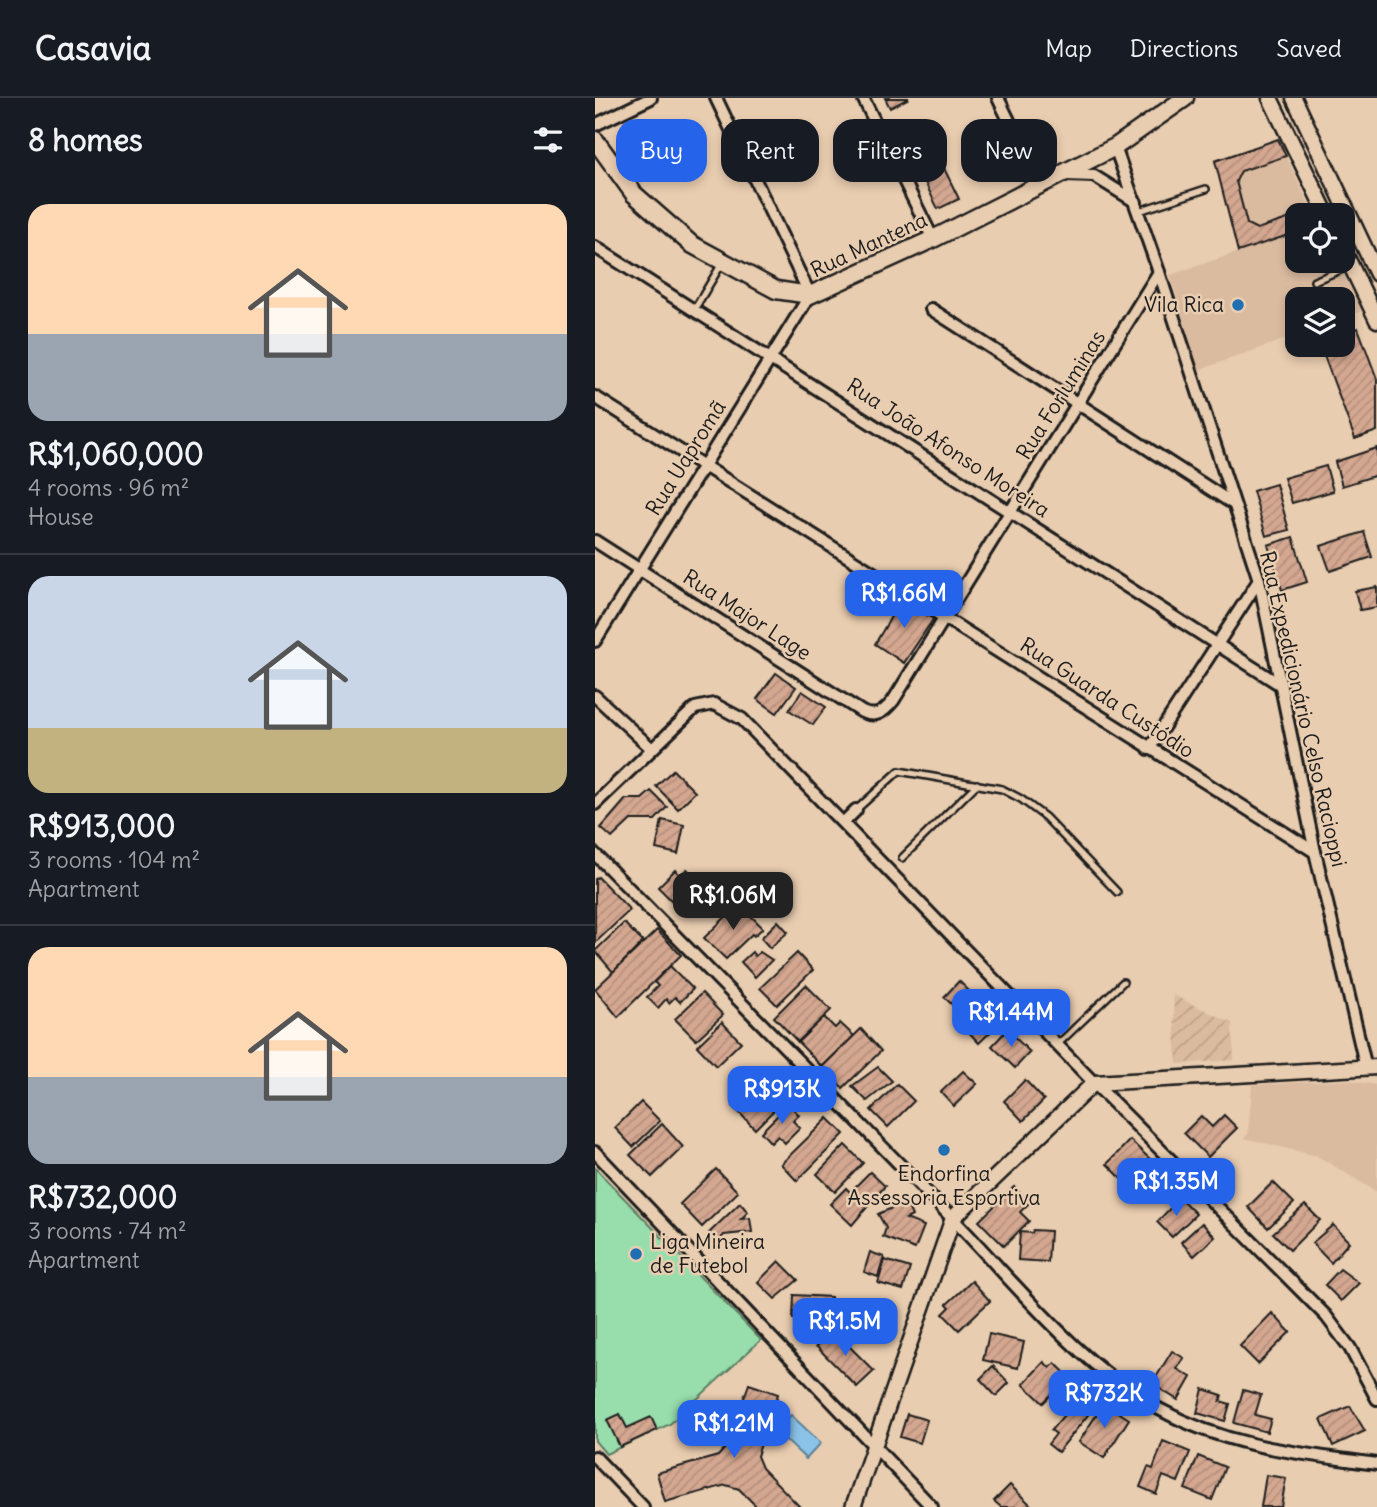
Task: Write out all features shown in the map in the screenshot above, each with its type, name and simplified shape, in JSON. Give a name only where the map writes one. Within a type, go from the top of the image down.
[{"type":"main road","name":"Rua Mantena","points":[[1057,175],[1115,147],[1185,98]]},
{"type":"main road","name":"Rua Mantena","points":[[595,140],[634,194],[691,244],[784,294],[810,295],[933,239],[1043,182]]},
{"type":"street","points":[[595,125],[651,98]]},
{"type":"street","points":[[716,98],[810,295]]},
{"type":"street","points":[[863,98],[933,239]]},
{"type":"street","points":[[997,98],[1010,119]]},
{"type":"street","points":[[1270,98],[1321,203]]},
{"type":"street","points":[[1294,98],[1377,274]]},
{"type":"street","name":"Rua Expedicionário Celso Racioppi","points":[[1115,147],[1138,207],[1259,580],[1315,852],[1372,1069]]},
{"type":"street","points":[[1057,178],[1078,173],[1094,176],[1138,207]]},
{"type":"street","name":"Rua João Afonso Moreira","points":[[595,247],[1279,684]]},
{"type":"street","name":"Rua Forluminas","points":[[880,714],[893,701],[943,616],[1078,405],[1159,272]]},
{"type":"street","points":[[1355,273],[1377,320]]},
{"type":"street","name":"Rua Uapromã","points":[[595,641],[810,295]]},
{"type":"street","points":[[931,309],[1232,503]]},
{"type":"street","name":"Rua Guarda Custódio","points":[[595,397],[1315,852]]},
{"type":"street","name":"Rua Major Lage","points":[[595,541],[862,712],[871,716],[880,714]]},
{"type":"street","points":[[1149,749],[1259,580]]},
{"type":"street","points":[[595,696],[652,749]]},
{"type":"street","points":[[595,804],[695,708],[714,704],[742,719],[1094,1083],[1326,1316],[1350,1348],[1377,1399]]},
{"type":"street","points":[[844,822],[856,810]]},
{"type":"street","points":[[595,854],[953,1218],[1078,1352],[1157,1408],[1202,1430],[1243,1444],[1377,1464]]},
{"type":"street","points":[[853,1507],[953,1218],[1094,1083],[1372,1069]]},
{"type":"street","points":[[595,1152],[932,1507]]},
{"type":"street","points":[[595,1457],[643,1507]]},
{"type":"lane","points":[[1138,207],[1206,189]]},
{"type":"lane","points":[[694,310],[723,262]]},
{"type":"lane","points":[[1314,281],[1332,273]]},
{"type":"lane","points":[[856,810],[899,771],[1002,789],[1045,817],[1117,892]]},
{"type":"lane","points":[[902,858],[977,784]]},
{"type":"lane","points":[[1057,1045],[1123,982]]},
{"type":"shaded area","name":"Vila Rica","points":[[1278,139],[1308,203],[1285,203],[1285,273],[1343,273],[1350,287],[1285,287],[1285,339],[1199,370],[1170,275],[1238,252],[1215,161]]},
{"type":"shaded area","name":"Vila Rica","points":[[1355,297],[1362,311],[1355,313]]},
{"type":"shaded area","points":[[1173,995],[1232,1023],[1234,1060],[1177,1064]]},
{"type":"shaded area","points":[[1348,1080],[1377,1085],[1377,1192],[1317,1156],[1244,1138],[1248,1134],[1252,1085]]},
{"type":"green space","name":"Liga Mineira de Futebol","points":[[595,1168],[761,1340],[670,1424],[606,1454],[595,1441]]},
{"type":"water","points":[[791,1415],[821,1443],[806,1459],[776,1431]]},
{"type":"building","points":[[885,98],[909,98],[890,108]]},
{"type":"building","points":[[1278,139],[1286,156],[1241,171],[1236,181],[1247,224],[1257,229],[1285,220],[1285,236],[1238,252],[1215,161]]},
{"type":"building","points":[[947,174],[959,199],[938,209],[925,182],[947,182]]},
{"type":"building","points":[[1358,328],[1377,379],[1377,431],[1355,439],[1324,357],[1355,357],[1355,329]]},
{"type":"building","points":[[1377,448],[1377,475],[1342,486],[1335,462]]},
{"type":"building","points":[[1326,466],[1333,491],[1292,503],[1284,478]]},
{"type":"building","points":[[1276,484],[1289,530],[1266,536],[1253,491]]},
{"type":"building","points":[[1364,532],[1372,557],[1330,571],[1321,546]]},
{"type":"building","points":[[1293,537],[1307,582],[1282,590],[1268,545]]},
{"type":"building","points":[[1377,587],[1377,607],[1360,610],[1355,591]]},
{"type":"building","points":[[902,598],[934,618],[904,663],[875,644]]},
{"type":"building","points":[[776,673],[796,687],[777,713],[757,699]]},
{"type":"building","points":[[802,691],[826,707],[813,725],[789,710]]},
{"type":"building","points":[[673,770],[695,792],[678,809],[656,786]]},
{"type":"building","points":[[651,791],[667,807],[655,820],[631,820],[612,838],[601,828],[626,799],[642,799]]},
{"type":"building","points":[[662,820],[684,825],[678,854],[656,849]]},
{"type":"building","points":[[687,869],[702,884],[678,907],[658,887],[675,870],[680,875]]},
{"type":"building","points":[[598,877],[630,910],[595,943],[595,879]]},
{"type":"building","points":[[739,904],[763,928],[754,936],[752,934],[726,959],[704,938]]},
{"type":"building","points":[[778,921],[788,932],[770,948],[761,938]]},
{"type":"building","points":[[624,923],[643,942],[613,972],[595,951]]},
{"type":"building","points":[[657,930],[681,955],[618,1017],[595,989]]},
{"type":"building","points":[[752,952],[755,956],[760,952],[772,960],[755,977],[741,962]]},
{"type":"building","points":[[797,953],[813,970],[777,1005],[760,988]]},
{"type":"building","points":[[670,966],[693,989],[680,1002],[675,997],[669,1003],[666,999],[658,1008],[647,997],[658,986],[654,982]]},
{"type":"building","points":[[959,981],[977,999],[962,1014],[944,997]]},
{"type":"building","points":[[806,985],[831,1010],[798,1042],[774,1017]]},
{"type":"building","points":[[702,993],[723,1015],[696,1040],[675,1019]]},
{"type":"building","points":[[986,1007],[1001,1022],[979,1043],[964,1027]]},
{"type":"building","points":[[824,1017],[835,1028],[840,1023],[854,1036],[822,1067],[798,1042]]},
{"type":"building","points":[[722,1022],[741,1042],[716,1066],[697,1046]]},
{"type":"building","points":[[861,1029],[881,1051],[843,1088],[822,1067]]},
{"type":"building","points":[[1007,1030],[1030,1052],[1015,1068],[992,1046]]},
{"type":"building","points":[[878,1067],[892,1081],[867,1101],[852,1086]]},
{"type":"building","points":[[963,1071],[977,1084],[954,1106],[941,1092]]},
{"type":"building","points":[[766,1073],[788,1096],[755,1129],[733,1106]]},
{"type":"building","points":[[1025,1080],[1044,1100],[1023,1121],[1004,1101]]},
{"type":"building","points":[[897,1084],[914,1101],[888,1127],[871,1110]]},
{"type":"building","points":[[641,1102],[660,1121],[633,1147],[615,1128]]},
{"type":"building","points":[[789,1104],[799,1115],[793,1121],[800,1128],[785,1143],[778,1136],[771,1143],[761,1132]]},
{"type":"building","points":[[1224,1115],[1237,1128],[1208,1157],[1184,1133],[1201,1116],[1212,1127]]},
{"type":"building","points":[[828,1118],[844,1134],[797,1181],[781,1164]]},
{"type":"building","points":[[662,1124],[683,1147],[652,1177],[630,1155]]},
{"type":"building","points":[[1130,1140],[1153,1162],[1129,1186],[1107,1164]]},
{"type":"building","points":[[845,1145],[863,1163],[835,1192],[817,1174]]},
{"type":"building","points":[[716,1169],[738,1192],[702,1227],[680,1204]]},
{"type":"building","points":[[870,1172],[885,1186],[852,1225],[830,1204],[846,1188],[850,1192]]},
{"type":"building","points":[[1273,1182],[1294,1203],[1268,1228],[1248,1207]]},
{"type":"building","points":[[1014,1187],[1029,1203],[1020,1212],[1029,1221],[1004,1246],[979,1221]]},
{"type":"building","points":[[1180,1198],[1196,1214],[1172,1237],[1157,1222]]},
{"type":"building","points":[[906,1202],[912,1216],[906,1219],[924,1226],[915,1249],[883,1237],[886,1228],[878,1214]]},
{"type":"building","points":[[740,1203],[748,1212],[741,1219],[750,1218],[752,1232],[724,1235],[718,1242],[709,1233]]},
{"type":"building","points":[[1305,1205],[1320,1220],[1290,1250],[1273,1233]]},
{"type":"building","points":[[1202,1223],[1215,1237],[1194,1256],[1181,1242]]},
{"type":"building","points":[[1333,1225],[1349,1242],[1331,1263],[1312,1243]]},
{"type":"building","points":[[1033,1230],[1050,1231],[1048,1262],[1018,1260],[1020,1232],[1032,1233]]},
{"type":"building","points":[[870,1252],[884,1257],[878,1277],[864,1272]]},
{"type":"building","points":[[885,1260],[910,1268],[903,1290],[878,1283]]},
{"type":"building","points":[[779,1261],[798,1280],[775,1299],[758,1282]]},
{"type":"building","points":[[1340,1269],[1359,1283],[1341,1301],[1325,1285]]},
{"type":"building","points":[[972,1281],[990,1301],[959,1330],[943,1314],[950,1307],[947,1304]]},
{"type":"building","points":[[794,1295],[831,1297],[830,1320],[793,1319]]},
{"type":"building","points":[[855,1300],[896,1310],[887,1336],[848,1322]]},
{"type":"building","points":[[1272,1313],[1290,1332],[1258,1364],[1240,1346]]},
{"type":"building","points":[[833,1330],[874,1371],[857,1387],[816,1346]]},
{"type":"building","points":[[989,1334],[1024,1342],[1018,1368],[983,1360]]},
{"type":"building","points":[[1172,1351],[1184,1358],[1177,1369],[1191,1377],[1178,1400],[1152,1384]]},
{"type":"building","points":[[1044,1362],[1050,1368],[1055,1363],[1069,1377],[1043,1403],[1023,1384]]},
{"type":"building","points":[[993,1366],[1009,1383],[996,1396],[980,1379]]},
{"type":"building","points":[[749,1384],[778,1394],[757,1456],[762,1468],[800,1507],[757,1507],[739,1489],[726,1485],[665,1502],[657,1473],[718,1456],[727,1446]]},
{"type":"building","points":[[1203,1389],[1222,1395],[1220,1401],[1230,1404],[1225,1421],[1197,1413]]},
{"type":"building","points":[[1243,1390],[1261,1395],[1255,1415],[1271,1419],[1267,1432],[1234,1423]]},
{"type":"building","points":[[1104,1403],[1129,1419],[1104,1458],[1079,1442]]},
{"type":"building","points":[[1350,1406],[1365,1431],[1333,1446],[1321,1419]]},
{"type":"building","points":[[1079,1408],[1088,1415],[1058,1452],[1048,1444],[1056,1434],[1051,1430],[1069,1409],[1075,1413]]},
{"type":"building","points":[[620,1414],[627,1428],[651,1417],[657,1430],[620,1447],[607,1420]]},
{"type":"building","points":[[907,1414],[927,1420],[920,1443],[900,1437]]},
{"type":"building","points":[[1163,1441],[1190,1452],[1178,1482],[1163,1476],[1156,1494],[1140,1487],[1148,1467],[1153,1469]]},
{"type":"building","points":[[1198,1456],[1225,1467],[1212,1500],[1185,1489]]},
{"type":"building","points":[[1266,1475],[1286,1478],[1281,1507],[1261,1507]]},
{"type":"building","points":[[1010,1485],[1033,1507],[1001,1507],[994,1501]]},
{"type":"place","name":"Vila Rica","points":[[1238,305]]},
{"type":"place","name":"Endorfina Assessoria Esportiva","points":[[944,1150]]},
{"type":"place","name":"Liga Mineira de Futebol","points":[[636,1254]]}]
